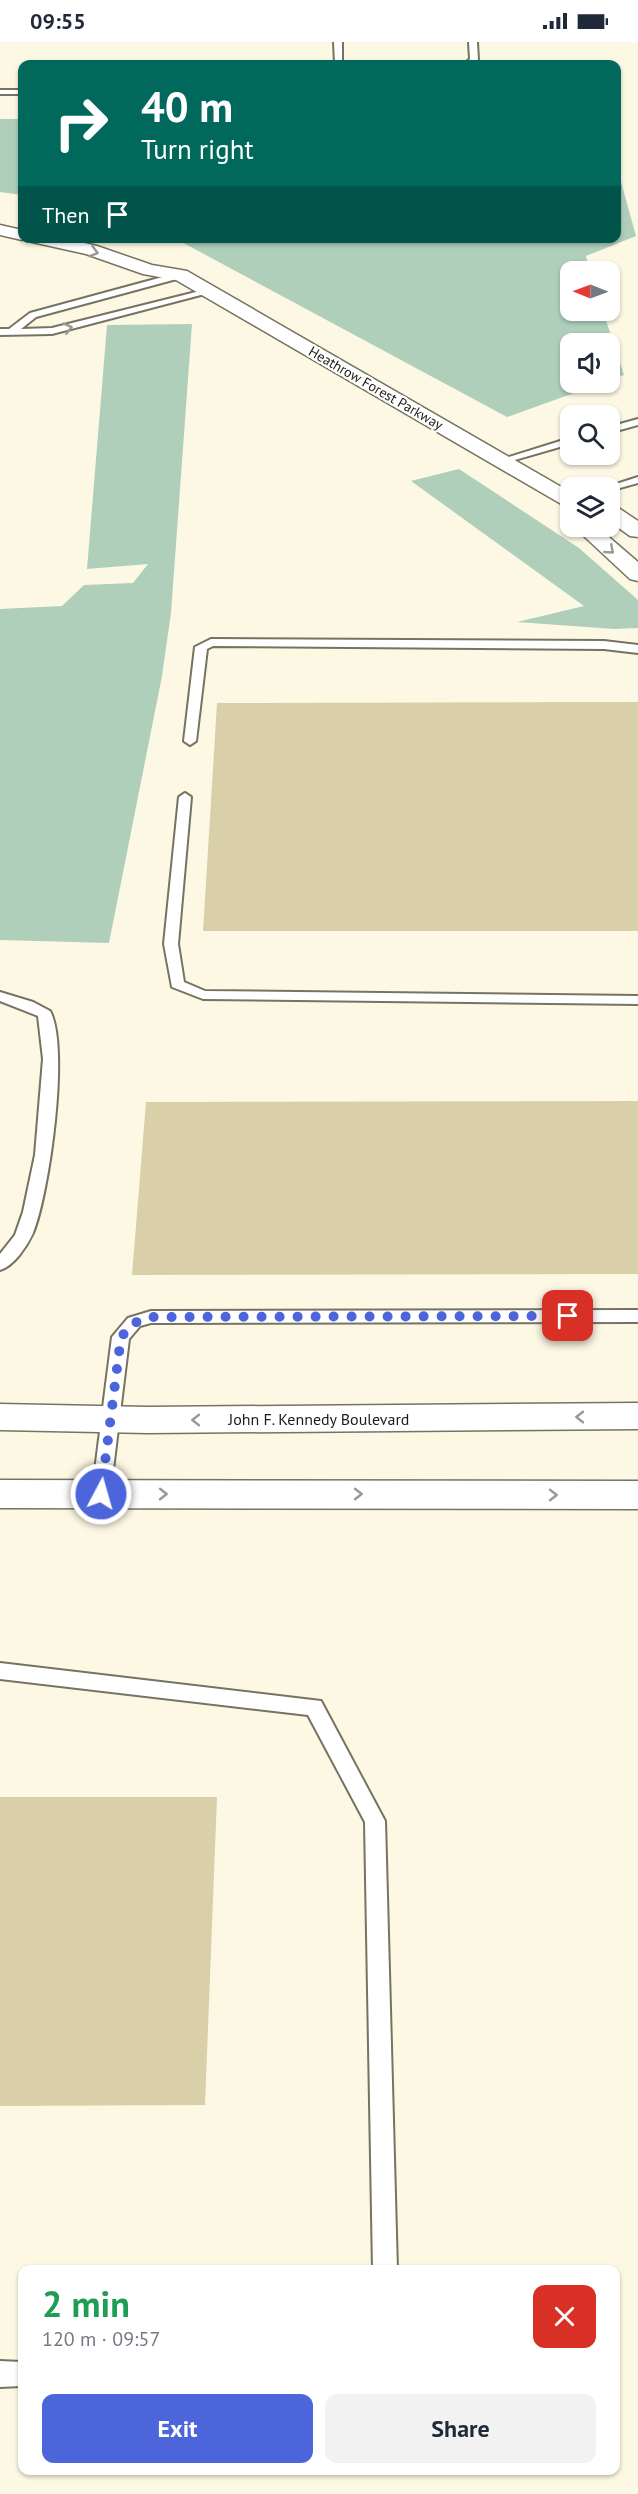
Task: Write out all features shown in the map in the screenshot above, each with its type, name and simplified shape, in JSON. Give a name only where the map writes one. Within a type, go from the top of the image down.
[{"type":"street","points":[[0,230],[18,234]]},
{"type":"street","name":"Heathrow Forest Parkway","points":[[60,243],[91,250],[149,270],[181,275],[560,495]]},
{"type":"street","name":"Heathrow Forest Parkway","points":[[145,250],[167,259],[181,275]]},
{"type":"street","points":[[620,519],[638,531]]},
{"type":"street","points":[[596,537],[638,574]]},
{"type":"street","name":"John F. Kennedy Boulevard","points":[[0,1417],[110,1419],[638,1416]]},
{"type":"street","points":[[0,1494],[638,1495]]},
{"type":"lane","points":[[338,42],[339,60]]},
{"type":"lane","points":[[473,42],[474,60]]},
{"type":"lane","points":[[0,92],[18,92]]},
{"type":"lane","points":[[5,333],[33,315],[181,275]]},
{"type":"lane","points":[[5,333],[52,331],[212,291]]},
{"type":"lane","points":[[620,427],[638,422]]},
{"type":"lane","points":[[501,461],[560,444]]},
{"type":"lane","points":[[620,485],[638,480]]},
{"type":"lane","points":[[190,741],[201,647],[211,642],[604,645],[638,649]]},
{"type":"lane","points":[[185,797],[171,944],[177,984],[203,995],[638,1000]]},
{"type":"lane","points":[[0,996],[28,1005],[45,1014],[50,1029],[48,1110],[37,1187],[24,1233],[0,1264]]},
{"type":"lane","points":[[101,1494],[121,1337],[134,1323],[151,1317],[638,1316]]},
{"type":"lane","points":[[0,1671],[314,1707],[375,1821],[385,2265]]},
{"type":"lane","points":[[0,2374],[18,2374]]},
{"type":"green space","points":[[0,119],[18,119],[18,194],[0,192]]},
{"type":"green space","points":[[621,182],[636,236],[621,242]]},
{"type":"green space","points":[[183,243],[618,243],[586,256],[587,261],[560,261],[560,321],[606,321],[610,333],[560,333],[560,393],[574,393],[507,417]]},
{"type":"green space","points":[[192,324],[171,613],[162,676],[109,943],[0,940],[0,609],[62,606],[84,585],[133,583],[148,564],[87,569],[107,325]]},
{"type":"green space","points":[[620,363],[624,375],[620,376]]},
{"type":"green space","points":[[459,469],[579,548],[638,600],[638,628],[614,629],[517,622],[584,606],[411,481]]},
{"type":"building","points":[[638,702],[638,931],[203,931],[217,703]]},
{"type":"building","points":[[638,1101],[638,1274],[132,1275],[146,1102]]},
{"type":"building","points":[[0,1797],[217,1797],[205,2105],[0,2106]]},
{"type":"route","points":[[101,1494],[121,1337],[134,1323],[151,1317],[568,1316]]}]
